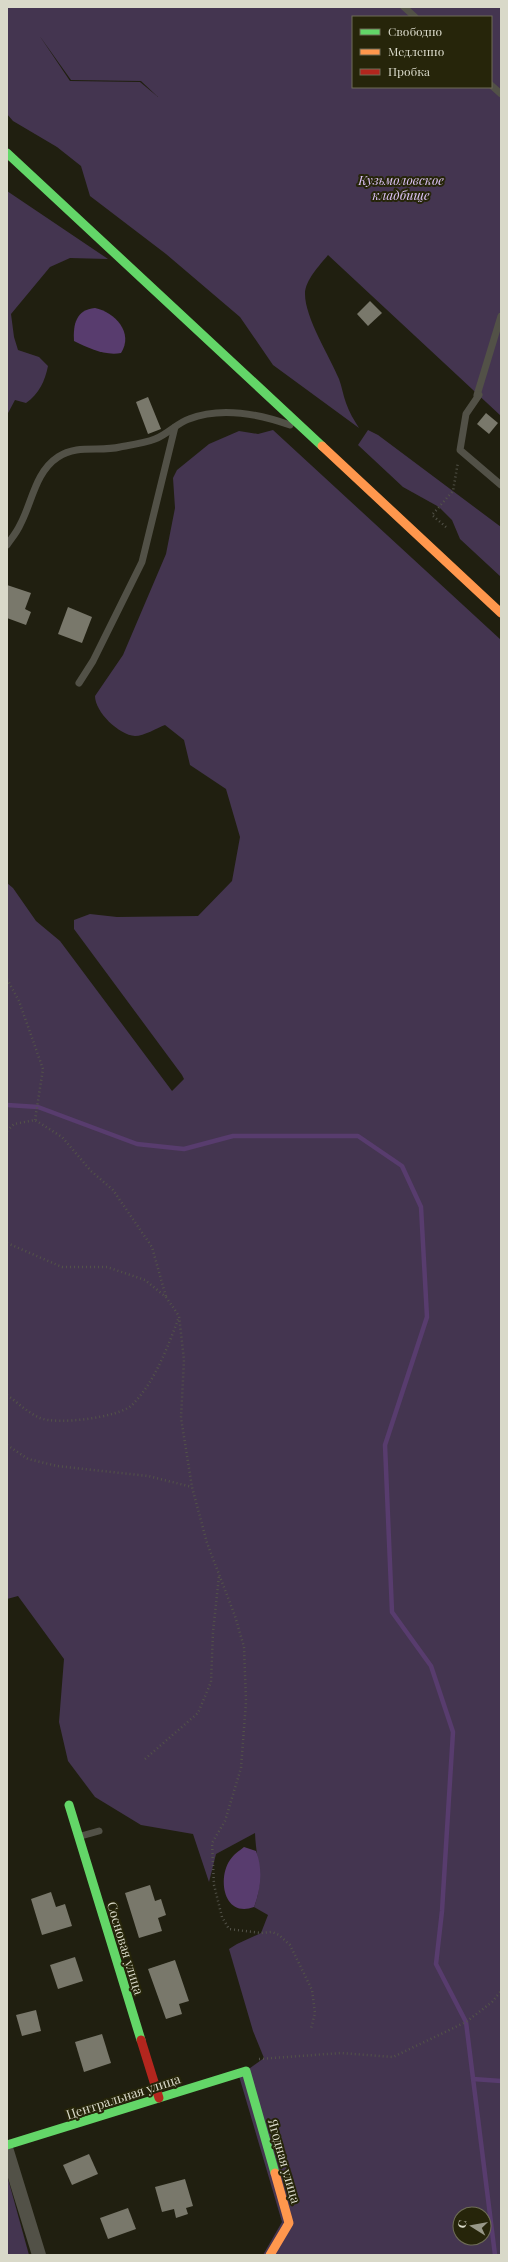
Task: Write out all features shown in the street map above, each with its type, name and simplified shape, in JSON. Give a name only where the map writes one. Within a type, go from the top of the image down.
[{"type":"street","points":[[7,153],[501,613]]},
{"type":"street","name":"Сосновая улица","points":[[69,1805],[159,2098]]},
{"type":"street","name":"Центральная улица","points":[[7,2145],[246,2071]]},
{"type":"street","name":"Ягодная улица","points":[[246,2071],[289,2223],[270,2255]]},
{"type":"street","points":[[7,2151],[39,2255]]},
{"type":"lane","points":[[404,7],[414,16]]},
{"type":"lane","points":[[492,86],[501,94]]},
{"type":"lane","points":[[501,316],[478,395],[466,414],[460,450],[501,485]]},
{"type":"lane","points":[[7,545],[20,526],[43,471],[58,457],[75,450],[118,448],[156,439],[189,419],[209,413],[228,412],[270,418],[307,432]]},
{"type":"lane","points":[[79,683],[100,647],[142,562],[175,427]]},
{"type":"lane","points":[[78,1837],[99,1831]]},
{"type":"path","points":[[446,527],[432,515],[453,491],[460,450]]},
{"type":"path","points":[[7,979],[19,1001],[43,1069],[36,1120]]},
{"type":"path","points":[[7,1131],[14,1124],[36,1120],[62,1137],[91,1171],[113,1190],[152,1247],[166,1297]]},
{"type":"path","points":[[7,1243],[62,1267],[108,1267],[145,1280],[166,1297],[179,1316],[184,1360],[181,1418],[192,1486],[207,1542],[235,1616],[244,1647],[246,1702],[241,1768],[225,1821],[212,1843],[214,1885],[222,1917],[229,1929],[261,1933],[272,1932],[279,1935],[290,1946],[312,1990],[315,2013],[311,2029]]},
{"type":"path","points":[[7,1395],[40,1418],[71,1420],[108,1416],[131,1406],[148,1384],[167,1350],[179,1316]]},
{"type":"path","points":[[7,1445],[28,1459],[50,1464],[148,1476],[192,1486]]},
{"type":"path","points":[[145,1759],[198,1713],[211,1682],[213,1632],[219,1575]]},
{"type":"path","points":[[252,2060],[341,2053],[394,2057],[466,2022],[492,2002],[501,1991]]},
{"type":"green space","name":"Кузьмоловское кладбище","points":[[7,7],[501,7],[501,416],[328,255],[307,283],[305,294],[306,304],[313,326],[335,370],[349,410],[359,428],[273,365],[240,317],[166,254],[90,196],[81,166],[57,147],[13,121],[7,114]],"holes":[[[39,35],[71,80],[141,81],[158,97],[140,82],[70,81]]]},
{"type":"green space","points":[[7,191],[108,259],[70,258],[50,267],[11,314],[14,337],[18,350],[39,357],[48,366],[43,382],[34,396],[26,403],[15,400],[7,415]]},
{"type":"green space","points":[[273,430],[501,640],[501,2255],[263,2255],[282,2222],[239,2076],[264,2058],[253,2031],[229,1949],[261,1933],[268,1915],[254,1907],[259,1888],[259,1870],[255,1833],[216,1854],[209,1882],[193,1834],[141,1825],[95,1797],[68,1761],[59,1722],[64,1659],[18,1596],[7,1599],[7,883],[13,888],[36,921],[60,941],[172,1091],[184,1079],[182,1075],[74,929],[74,920],[90,914],[117,917],[198,916],[232,881],[240,837],[226,789],[190,765],[184,740],[165,725],[139,736],[129,735],[122,732],[109,722],[103,715],[96,702],[95,696],[123,655],[166,554],[175,508],[173,478],[177,470],[209,444],[239,431],[258,434]]},
{"type":"green space","points":[[368,430],[378,435],[501,527],[501,577],[460,539],[452,520],[439,507],[403,487],[358,445]]},
{"type":"green space","points":[[7,2175],[29,2255],[7,2255]]},
{"type":"shaded area","points":[[95,308],[109,314],[120,324],[124,331],[125,338],[121,353],[115,354],[91,349],[74,341],[74,329],[77,319],[84,312]]},
{"type":"shaded area","points":[[244,1847],[256,1851],[260,1865],[260,1886],[254,1907],[244,1909],[236,1907],[230,1902],[226,1895],[224,1877],[230,1860]]},
{"type":"building","points":[[370,301],[382,313],[368,326],[357,314]]},
{"type":"building","points":[[148,397],[161,429],[148,434],[136,402]]},
{"type":"building","points":[[486,413],[498,423],[489,434],[477,424]]},
{"type":"building","points":[[7,585],[31,593],[25,609],[31,612],[26,625],[7,618]]},
{"type":"building","points":[[68,607],[92,617],[82,643],[58,634]]},
{"type":"building","points":[[150,1885],[155,1901],[161,1899],[166,1915],[158,1918],[162,1931],[139,1938],[125,1893]]},
{"type":"building","points":[[51,1892],[56,1907],[65,1904],[72,1926],[42,1935],[31,1899]]},
{"type":"building","points":[[75,1957],[83,1981],[58,1989],[50,1965]]},
{"type":"building","points":[[175,1960],[189,2001],[179,2004],[182,2014],[166,2019],[148,1969]]},
{"type":"building","points":[[36,2010],[41,2031],[22,2036],[16,2015]]},
{"type":"building","points":[[102,2034],[111,2063],[84,2072],[75,2042]]},
{"type":"building","points":[[89,2154],[98,2174],[72,2185],[63,2165]]},
{"type":"building","points":[[185,2179],[193,2206],[186,2208],[188,2214],[176,2218],[174,2209],[162,2212],[155,2187]]},
{"type":"building","points":[[128,2208],[136,2229],[108,2239],[100,2218]]},
{"type":"waterway","points":[[7,1105],[38,1107],[137,1144],[184,1149],[233,1136],[358,1136],[402,1166],[421,1207],[427,1317],[385,1445],[392,1612],[431,1666],[453,1732],[442,1911],[436,1964],[466,2022],[495,2255]]},
{"type":"waterway","points":[[473,2079],[501,2081]]},
{"type":"traffic: fast","points":[[7,153],[322,446]]},
{"type":"traffic: fast","points":[[69,1805],[141,2040]]},
{"type":"traffic: fast","points":[[7,2145],[246,2071],[275,2173]]},
{"type":"traffic: slow","points":[[322,446],[501,613]]},
{"type":"traffic: slow","points":[[270,2255],[289,2223],[275,2173]]},
{"type":"traffic: jam","points":[[141,2040],[159,2098]]}]
